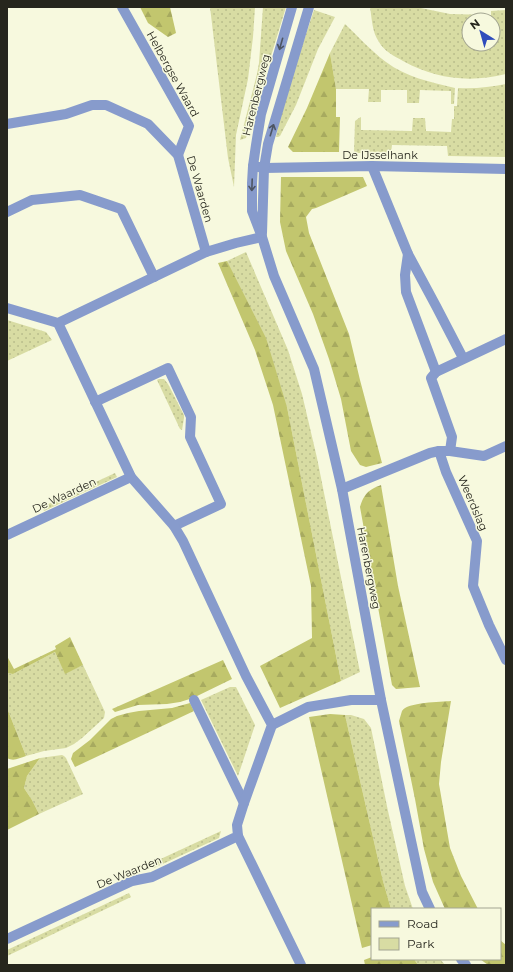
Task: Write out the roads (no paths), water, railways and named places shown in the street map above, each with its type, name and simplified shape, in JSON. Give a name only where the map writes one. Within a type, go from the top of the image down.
[{"type":"street","name":"Helbergse Waard","points":[[122,7],[188,126],[178,155]]},
{"type":"street","name":"Harenbergweg","points":[[292,7],[261,114],[253,166],[252,211],[274,276],[314,369],[342,489],[381,700],[422,892],[430,908]]},
{"type":"street","name":"Harenbergweg","points":[[262,237],[264,168],[268,144],[309,7]]},
{"type":"street","name":"De Waarden","points":[[7,124],[66,114],[92,105],[106,106],[148,124],[178,155],[206,252]]},
{"type":"street","name":"De IJsselhank","points":[[253,166],[264,168],[372,166],[506,169]]},
{"type":"street","points":[[372,166],[408,254],[463,358]]},
{"type":"street","points":[[7,212],[32,200],[80,195],[121,209],[154,277]]},
{"type":"street","points":[[7,308],[58,323],[206,252],[262,237]]},
{"type":"street","points":[[408,254],[405,275],[406,292],[436,372]]},
{"type":"street","points":[[58,323],[131,477],[174,526],[183,541],[246,676],[272,725]]},
{"type":"street","points":[[450,451],[452,438],[431,378],[436,372],[506,339]]},
{"type":"street","points":[[95,402],[168,368],[191,417],[190,437],[221,504],[174,526]]},
{"type":"street","points":[[342,489],[430,453],[450,451],[484,456],[506,446]]},
{"type":"street","name":"Weerdslag","points":[[439,451],[446,472],[476,541],[473,586],[489,625],[505,656]]},
{"type":"street","name":"De Waarden","points":[[7,535],[131,477]]},
{"type":"street","points":[[194,700],[244,803]]},
{"type":"street","points":[[301,965],[238,836],[237,825],[272,725],[308,707],[351,700],[381,700]]},
{"type":"street","name":"De Waarden","points":[[7,939],[132,881],[152,877],[238,836]]}]
